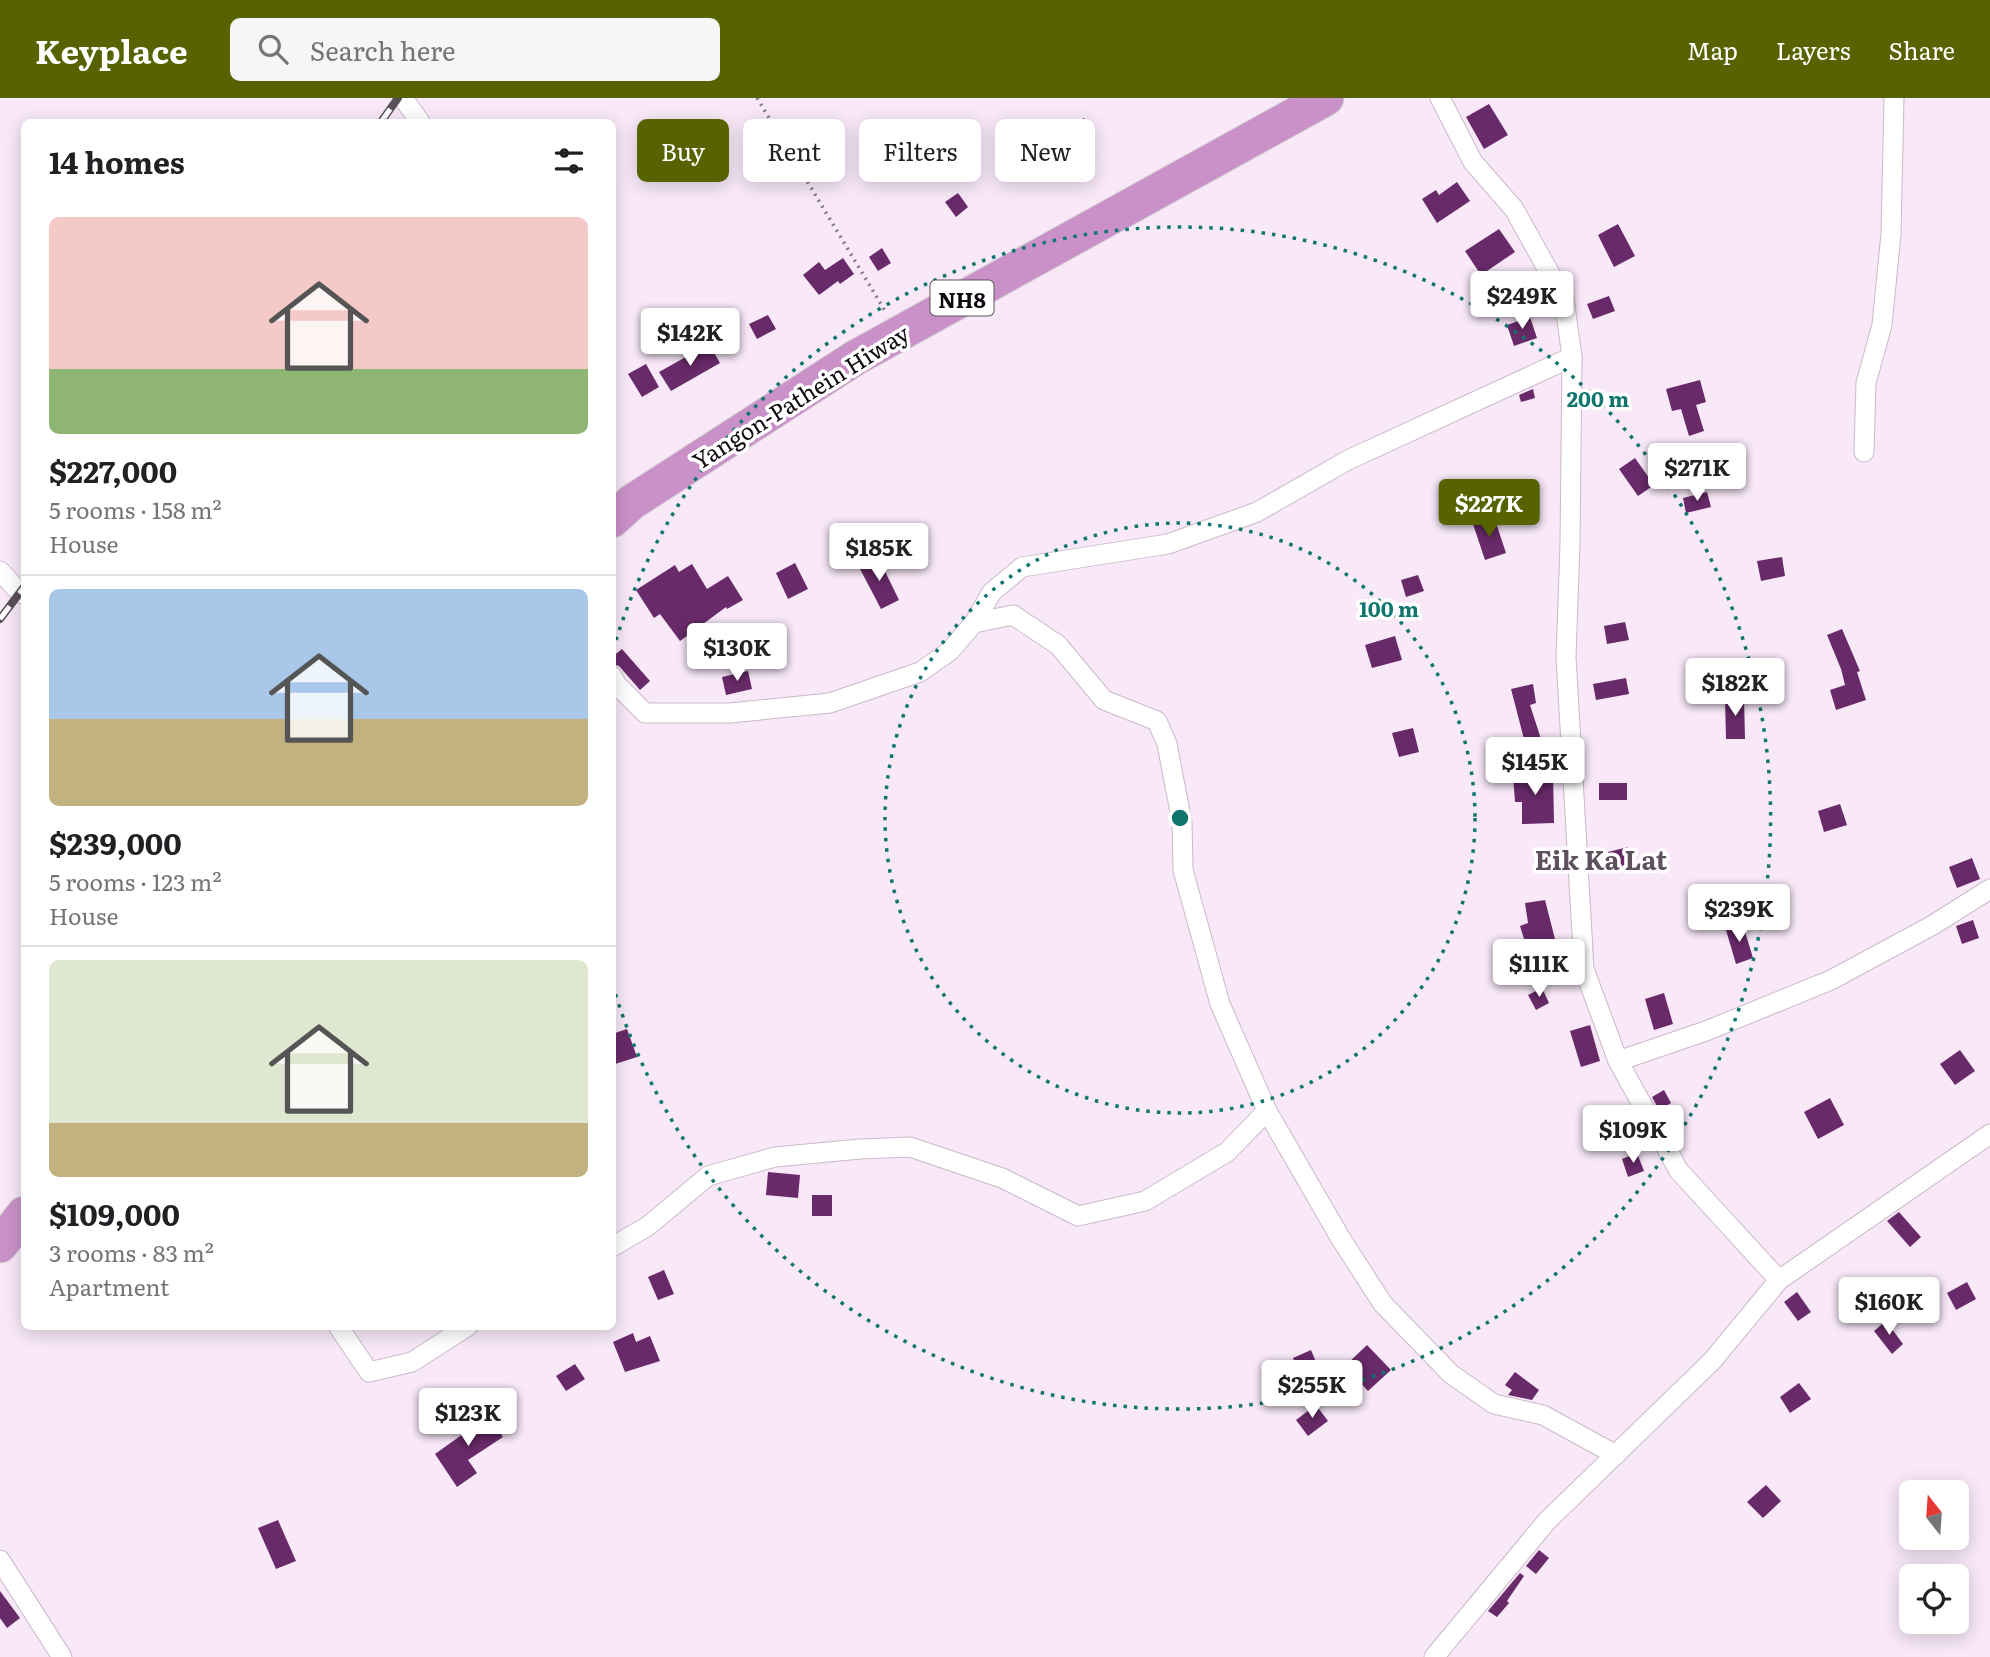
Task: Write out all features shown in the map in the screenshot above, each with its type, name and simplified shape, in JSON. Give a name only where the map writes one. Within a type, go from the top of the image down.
[{"type":"highway","name":"Yangon-Pathein Hiway","points":[[616,514],[855,358],[1326,98]]},
{"type":"highway","points":[[0,1245],[21,1218]]},
{"type":"street","points":[[403,98],[418,119]]},
{"type":"street","points":[[1440,98],[1473,162],[1514,209],[1564,299],[1572,357],[1566,657],[1584,969],[1618,1061],[1679,1171],[1779,1280]]},
{"type":"street","points":[[1864,452],[1866,383],[1882,325],[1891,234],[1894,98]]},
{"type":"street","points":[[616,683],[645,713],[730,713],[830,703],[920,672],[950,651],[974,623],[992,592],[1022,567],[1168,544],[1257,512],[1348,460],[1572,357]]},
{"type":"street","points":[[0,571],[21,593]]},
{"type":"street","points":[[974,623],[1013,615],[1058,645],[1104,700],[1157,721],[1167,744],[1182,822],[1184,870],[1220,1004],[1267,1111],[1341,1239],[1383,1304],[1451,1374],[1494,1404],[1543,1415],[1615,1455]]},
{"type":"street","points":[[1618,1061],[1706,1031],[1831,980],[1933,926],[1990,889]]},
{"type":"street","points":[[616,1245],[648,1226],[708,1176],[775,1157],[860,1149],[910,1147],[1002,1178],[1079,1216],[1145,1201],[1227,1152],[1267,1111]]},
{"type":"street","points":[[1434,1657],[1547,1521],[1712,1361],[1779,1280],[1990,1134]]},
{"type":"street","points":[[341,1330],[369,1372],[412,1362],[462,1330]]},
{"type":"street","points":[[0,1560],[62,1657]]},
{"type":"path","points":[[757,98],[898,334]]},
{"type":"building","points":[[1489,104],[1508,135],[1484,149],[1466,117]]},
{"type":"building","points":[[1457,182],[1470,201],[1437,223],[1422,199],[1436,190],[1439,195]]},
{"type":"building","points":[[958,193],[968,207],[956,217],[945,202]]},
{"type":"building","points":[[1618,224],[1635,256],[1614,267],[1598,235]]},
{"type":"building","points":[[1499,229],[1515,252],[1481,275],[1465,251]]},
{"type":"building","points":[[882,248],[891,263],[878,271],[869,257]]},
{"type":"building","points":[[843,258],[854,274],[840,284],[838,281],[819,295],[803,275],[819,262],[825,270]]},
{"type":"building","points":[[1609,296],[1615,311],[1593,319],[1587,304]]},
{"type":"building","points":[[768,315],[776,329],[757,339],[749,324]]},
{"type":"building","points":[[1530,317],[1537,338],[1514,346],[1507,325]]},
{"type":"building","points":[[709,344],[720,363],[671,391],[659,372]]},
{"type":"building","points":[[646,364],[659,387],[642,397],[628,374]]},
{"type":"building","points":[[1700,380],[1706,402],[1696,405],[1704,431],[1689,436],[1681,409],[1672,411],[1666,389]]},
{"type":"building","points":[[1533,389],[1535,398],[1521,402],[1519,395]]},
{"type":"building","points":[[1635,458],[1654,485],[1638,496],[1619,469]]},
{"type":"building","points":[[1707,492],[1711,507],[1686,513],[1683,498]]},
{"type":"building","points":[[1494,517],[1506,553],[1485,560],[1473,524]]},
{"type":"building","points":[[878,557],[899,600],[881,609],[859,567]]},
{"type":"building","points":[[1782,557],[1785,576],[1761,581],[1757,561]]},
{"type":"building","points":[[795,563],[808,589],[788,599],[776,573]]},
{"type":"building","points":[[692,564],[707,589],[728,576],[743,600],[727,609],[726,607],[680,641],[660,614],[654,618],[636,590],[675,565],[679,572]]},
{"type":"building","points":[[1418,575],[1424,591],[1406,597],[1401,580]]},
{"type":"building","points":[[1625,622],[1629,640],[1607,644],[1604,626]]},
{"type":"building","points":[[1842,629],[1860,671],[1857,672],[1866,700],[1836,710],[1830,690],[1845,685],[1827,635]]},
{"type":"building","points":[[1395,636],[1402,660],[1372,668],[1365,645]]},
{"type":"building","points":[[622,649],[650,681],[640,690],[616,665],[616,654]]},
{"type":"building","points":[[748,671],[752,689],[726,695],[722,677]]},
{"type":"building","points":[[1626,678],[1629,694],[1596,700],[1593,684]]},
{"type":"building","points":[[1533,684],[1536,703],[1530,705],[1541,739],[1525,743],[1511,689]]},
{"type":"building","points":[[1725,698],[1744,698],[1745,739],[1726,739]]},
{"type":"building","points":[[1413,728],[1419,752],[1399,757],[1392,733]]},
{"type":"building","points":[[1553,772],[1554,823],[1522,824],[1522,802],[1515,802],[1513,775]]},
{"type":"building","points":[[1599,783],[1627,783],[1627,800],[1599,800]]},
{"type":"building","points":[[1840,804],[1847,825],[1824,832],[1818,811]]},
{"type":"building","points":[[1628,847],[1633,866],[1613,871],[1608,852]]},
{"type":"building","points":[[1972,858],[1980,879],[1957,888],[1949,867]]},
{"type":"building","points":[[1545,900],[1556,943],[1528,952],[1520,926],[1528,923],[1525,903]]},
{"type":"building","points":[[1973,920],[1979,938],[1962,944],[1956,926]]},
{"type":"building","points":[[1743,925],[1753,958],[1736,964],[1726,930]]},
{"type":"building","points":[[1542,988],[1549,1003],[1536,1010],[1528,995]]},
{"type":"building","points":[[1664,993],[1673,1024],[1654,1030],[1645,999]]},
{"type":"building","points":[[1590,1025],[1600,1061],[1581,1067],[1570,1031]]},
{"type":"building","points":[[627,1029],[637,1057],[616,1064],[616,1033]]},
{"type":"building","points":[[1960,1050],[1975,1071],[1955,1085],[1940,1064]]},
{"type":"building","points":[[1664,1090],[1671,1103],[1659,1110],[1652,1097]]},
{"type":"building","points":[[1830,1098],[1844,1125],[1818,1139],[1804,1112]]},
{"type":"building","points":[[1637,1153],[1644,1171],[1628,1177],[1622,1159]]},
{"type":"building","points":[[768,1172],[800,1175],[798,1198],[766,1195]]},
{"type":"building","points":[[812,1195],[832,1195],[832,1216],[812,1216]]},
{"type":"building","points":[[1899,1212],[1921,1237],[1910,1247],[1887,1221]]},
{"type":"building","points":[[664,1270],[674,1294],[658,1300],[648,1277]]},
{"type":"building","points":[[1967,1282],[1976,1299],[1956,1310],[1947,1293]]},
{"type":"building","points":[[1797,1292],[1811,1312],[1798,1321],[1784,1302]]},
{"type":"building","points":[[1886,1321],[1903,1344],[1892,1354],[1874,1331]]},
{"type":"building","points":[[633,1333],[636,1342],[650,1336],[660,1361],[625,1372],[613,1342]]},
{"type":"building","points":[[1367,1345],[1391,1370],[1368,1391],[1345,1366]]},
{"type":"building","points":[[1311,1350],[1318,1367],[1300,1374],[1293,1358]]},
{"type":"building","points":[[575,1364],[585,1379],[566,1391],[556,1376]]},
{"type":"building","points":[[1515,1372],[1539,1390],[1532,1400],[1508,1395],[1512,1390],[1505,1385]]},
{"type":"building","points":[[1799,1383],[1811,1399],[1790,1413],[1780,1397]]},
{"type":"building","points":[[1316,1405],[1328,1421],[1308,1436],[1296,1420]]},
{"type":"building","points":[[486,1411],[503,1437],[468,1460],[477,1473],[457,1487],[435,1454],[463,1434],[459,1428]]},
{"type":"building","points":[[1766,1485],[1781,1501],[1763,1518],[1747,1502]]},
{"type":"building","points":[[278,1520],[296,1561],[276,1569],[258,1528]]},
{"type":"building","points":[[1539,1550],[1549,1558],[1536,1574],[1526,1566]]},
{"type":"building","points":[[1520,1573],[1524,1576],[1507,1601],[1509,1603],[1497,1617],[1488,1611]]},
{"type":"building","points":[[0,1591],[20,1618],[7,1628],[0,1618]]},
{"type":"railway","points":[[383,119],[398,98]]},
{"type":"railway","points":[[0,619],[21,591]]},
{"type":"district","name":"Eik Ka Lat","points":[[1601,858]]}]
